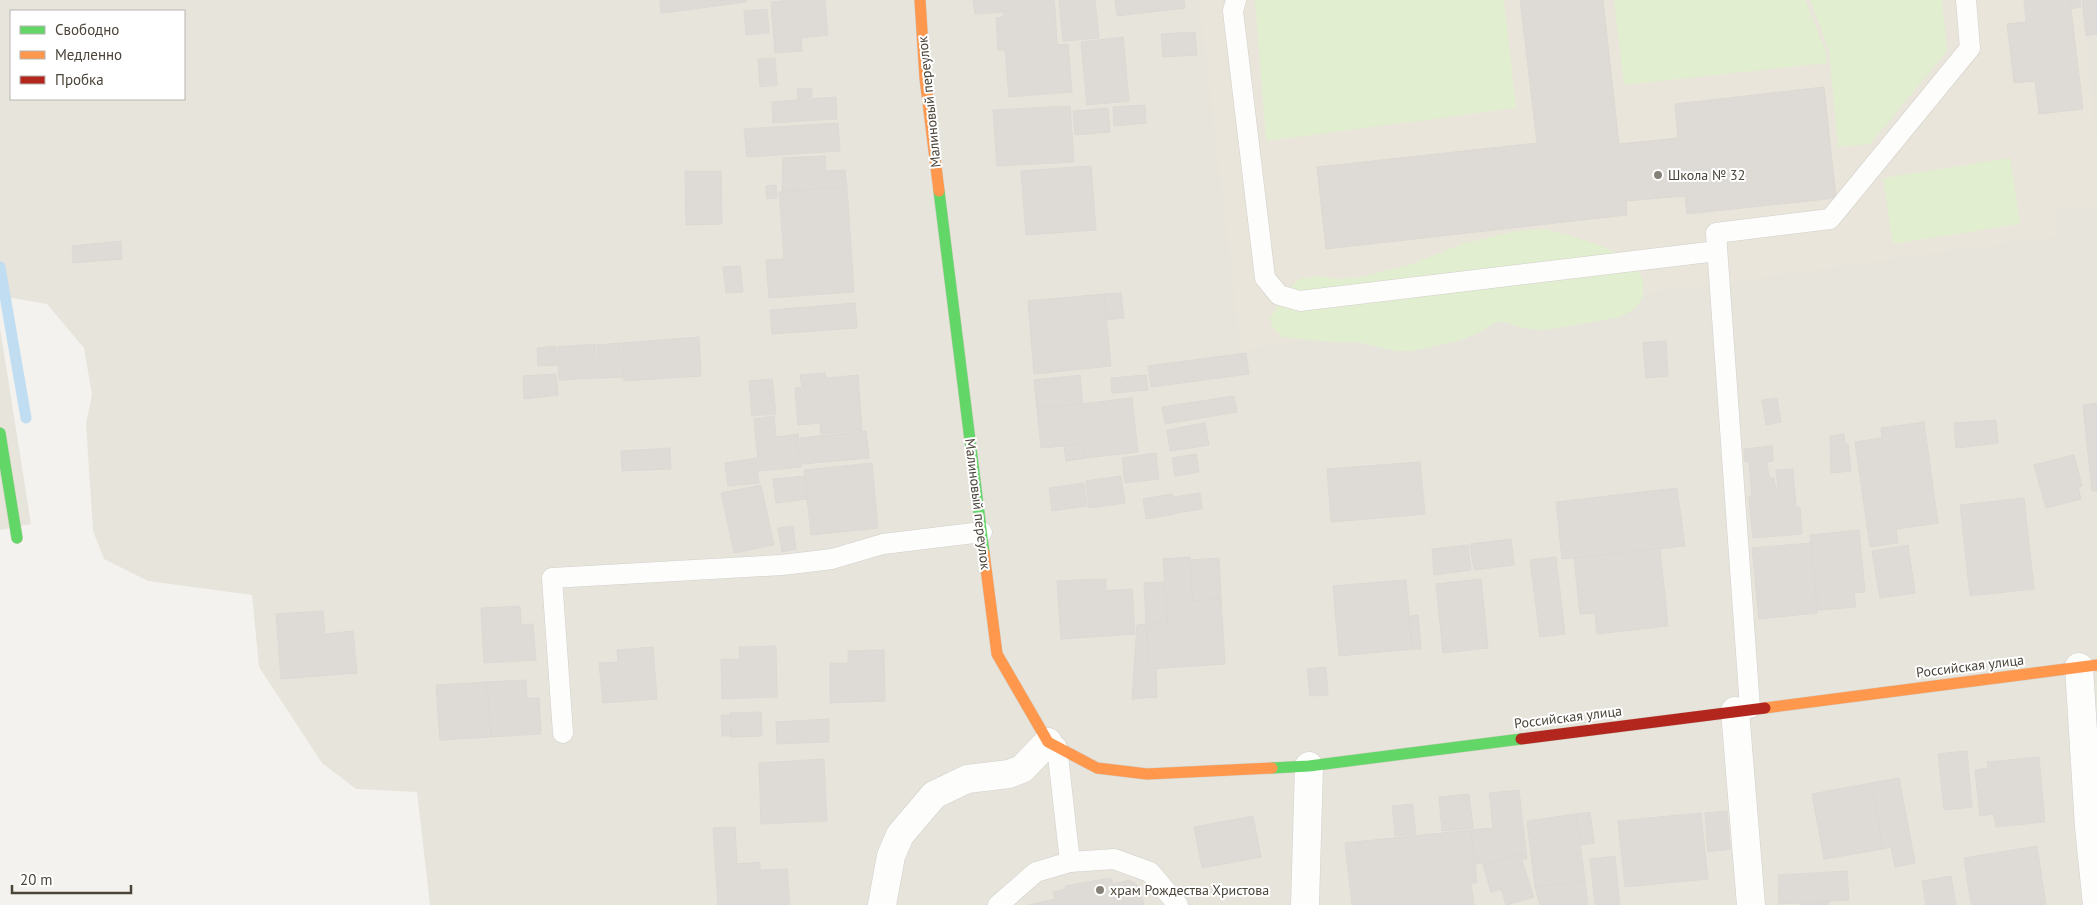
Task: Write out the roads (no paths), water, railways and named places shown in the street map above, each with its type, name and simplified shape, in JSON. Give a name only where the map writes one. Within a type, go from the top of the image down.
[{"type":"street","name":"Малиновый переулок","points":[[920,0],[925,78],[997,654],[1052,745]]},
{"type":"street","points":[[0,433],[17,538]]},
{"type":"street","name":"Российская улица","points":[[1052,745],[1098,768],[1147,774],[1309,766],[2088,666]]},
{"type":"street","points":[[2088,666],[2088,827],[2096,905]]},
{"type":"street","points":[[1742,710],[1751,905]]},
{"type":"street","points":[[882,905],[891,856],[900,835],[934,795],[967,779],[1009,774],[1022,769],[1052,745]]},
{"type":"street","points":[[1305,905],[1309,766]]},
{"type":"lane","points":[[1236,0],[1233,11],[1265,278],[1279,295],[1300,301],[1717,251]]},
{"type":"lane","points":[[1742,710],[1716,233],[1830,219],[1970,48],[1966,0]]},
{"type":"lane","points":[[562,733],[552,578],[782,565],[832,559],[883,544],[982,532]]},
{"type":"lane","points":[[1052,745],[1070,862]]},
{"type":"lane","points":[[998,905],[1036,872],[1070,862],[1114,859],[1150,872],[1178,905]]},
{"type":"waterway","points":[[0,267],[26,418]]},
{"type":"place","name":"Школа № 32","points":[[1658,175]]},
{"type":"place","name":"храм Рождества Христова","points":[[1100,890]]}]
